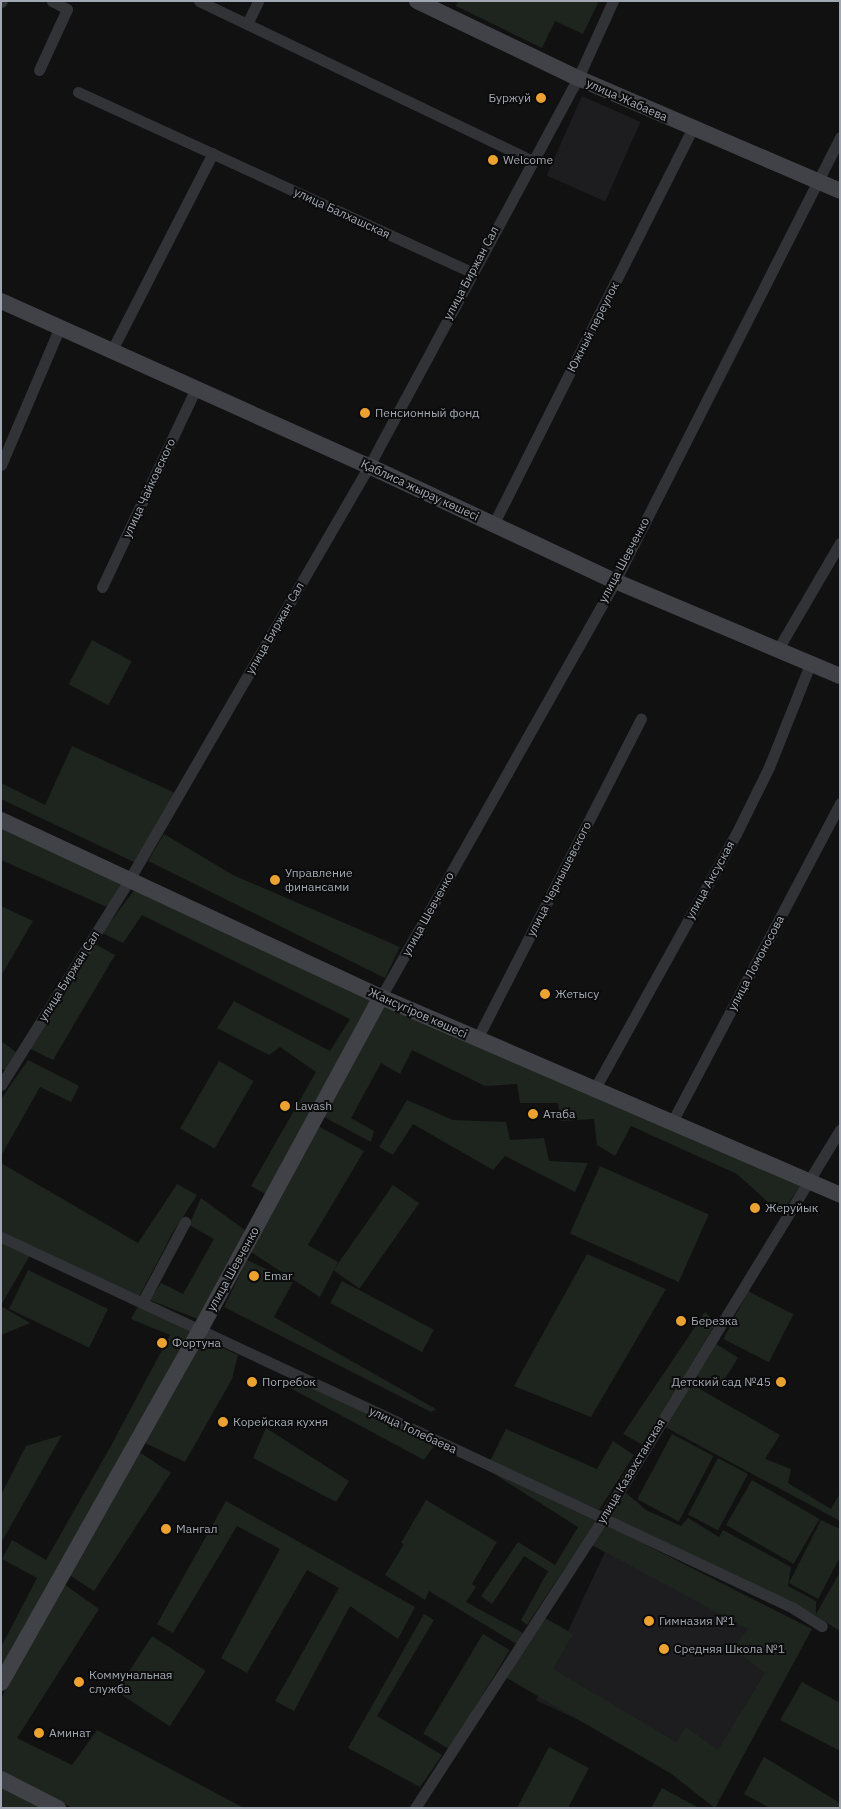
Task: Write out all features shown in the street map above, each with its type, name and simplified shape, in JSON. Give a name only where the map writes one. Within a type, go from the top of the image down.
[{"type":"street","points":[[39,70],[68,9],[52,1]]},
{"type":"street","points":[[199,1],[533,161]]},
{"type":"street","points":[[247,24],[258,1]]},
{"type":"street","name":"улица Жабаева","points":[[417,1],[578,78],[692,129],[840,191]]},
{"type":"street","name":"улица Биржан Сал","points":[[1,1085],[129,880],[369,466],[578,78],[614,1]]},
{"type":"street","name":"улица Балхашская","points":[[78,92],[472,272]]},
{"type":"street","name":"Южный переулок","points":[[494,525],[692,129]]},
{"type":"street","name":"улица Шевченко","points":[[1,1683],[200,1330],[381,997],[615,581],[816,181],[840,137]]},
{"type":"street","points":[[112,350],[213,153]]},
{"type":"street","name":"Қаблиса жырау көшесі","points":[[1,301],[369,466],[615,581],[811,662],[840,676]]},
{"type":"street","points":[[1,465],[60,327]]},
{"type":"street","name":"улица Чайковского","points":[[102,587],[196,388]]},
{"type":"street","points":[[778,649],[840,543]]},
{"type":"street","name":"улица Аксуская","points":[[594,1090],[736,834],[769,767],[811,662]]},
{"type":"street","name":"улица Чернышевского","points":[[477,1039],[641,718]]},
{"type":"street","name":"улица Ломоносова","points":[[671,1124],[840,803]]},
{"type":"street","name":"Жансүгіров көшесі","points":[[1,820],[381,997],[671,1124],[840,1195]]},
{"type":"street","name":"улица Казахстанская","points":[[415,1808],[603,1518],[840,1130]]},
{"type":"street","points":[[142,1303],[184,1222]]},
{"type":"street","name":"улица Толебаева","points":[[1,1237],[793,1608],[822,1626]]},
{"type":"street","points":[[1,1779],[58,1808]]},
{"type":"shaded area","points":[[458,1],[599,1],[583,34],[555,21],[542,48],[456,6]]},
{"type":"shaded area","points":[[582,96],[640,122],[605,202],[547,175]]},
{"type":"shaded area","points":[[92,640],[132,661],[108,705],[69,684]]},
{"type":"shaded area","points":[[72,746],[175,793],[138,864],[1,799],[1,783],[45,805]]},
{"type":"shaded area","points":[[1,825],[123,879],[109,908],[1,860]]},
{"type":"shaded area","points":[[164,834],[233,875],[400,947],[385,978],[148,861]]},
{"type":"shaded area","points":[[135,889],[374,999],[267,1195],[251,1186],[316,1072],[280,1047],[269,1055],[217,1028],[234,1001],[330,1051],[350,1019],[142,915],[123,943],[102,933]]},
{"type":"shaded area","points":[[1,906],[33,921],[1,976]]},
{"type":"shaded area","points":[[95,944],[115,955],[53,1060],[29,1048]]},
{"type":"shaded area","points":[[386,1004],[801,1185],[781,1214],[737,1174],[631,1126],[615,1156],[597,1145],[594,1119],[561,1121],[558,1103],[520,1103],[517,1084],[485,1086],[412,1050],[400,1074],[381,1063],[351,1118],[374,1131],[371,1142],[322,1116]]},
{"type":"shaded area","points":[[1,1041],[17,1053],[5,1070],[1,1069]]},
{"type":"shaded area","points":[[28,1060],[79,1086],[71,1102],[40,1087],[1,1156],[1,1099]]},
{"type":"shaded area","points":[[219,1061],[254,1081],[215,1149],[180,1129]]},
{"type":"shaded area","points":[[407,1100],[453,1120],[506,1122],[510,1140],[544,1138],[549,1161],[588,1163],[575,1192],[505,1156],[493,1170],[413,1124],[393,1155],[379,1147]]},
{"type":"shaded area","points":[[318,1126],[364,1151],[308,1245],[338,1262],[320,1297],[248,1250]]},
{"type":"shaded area","points":[[1,1163],[138,1243],[177,1184],[197,1195],[172,1234],[139,1297],[1,1232]]},
{"type":"shaded area","points":[[600,1166],[709,1214],[679,1282],[570,1234]]},
{"type":"shaded area","points":[[393,1185],[419,1203],[360,1289],[333,1270]]},
{"type":"shaded area","points":[[201,1198],[246,1231],[200,1320],[150,1300],[161,1283],[183,1294],[214,1239],[189,1225]]},
{"type":"shaded area","points":[[1,1239],[32,1252],[1,1305]]},
{"type":"shaded area","points":[[587,1254],[666,1289],[591,1417],[514,1386]]},
{"type":"shaded area","points":[[247,1260],[293,1282],[274,1317],[436,1409],[431,1412],[224,1307]]},
{"type":"shaded area","points":[[28,1270],[108,1309],[89,1348],[9,1309]]},
{"type":"shaded area","points":[[342,1281],[434,1330],[422,1352],[330,1303]]},
{"type":"shaded area","points":[[748,1291],[793,1314],[769,1362],[723,1339]]},
{"type":"shaded area","points":[[1,1306],[30,1323],[1,1335]]},
{"type":"shaded area","points":[[138,1306],[194,1333],[1,1672],[1,1647],[37,1578],[2,1559],[12,1540],[46,1560],[112,1444],[170,1335],[131,1319]]},
{"type":"shaded area","points":[[705,1312],[716,1323],[643,1445],[623,1434]]},
{"type":"shaded area","points":[[204,1339],[238,1355],[232,1379],[185,1462],[143,1442]]},
{"type":"shaded area","points":[[716,1344],[738,1358],[718,1389],[696,1375]]},
{"type":"shaded area","points":[[297,1381],[434,1446],[424,1460],[290,1388]]},
{"type":"shaded area","points":[[691,1384],[780,1435],[765,1459],[791,1469],[788,1483],[831,1509],[840,1493],[840,1521],[665,1427]]},
{"type":"shaded area","points":[[266,1428],[349,1481],[336,1502],[253,1458]]},
{"type":"shaded area","points":[[506,1429],[597,1469],[613,1441],[634,1455],[599,1510],[490,1461]]},
{"type":"shaded area","points":[[672,1434],[713,1456],[679,1521],[637,1499]]},
{"type":"shaded area","points":[[62,1435],[1,1543],[1,1495],[26,1446]]},
{"type":"shaded area","points":[[139,1452],[171,1473],[94,1591],[62,1570]]},
{"type":"shaded area","points":[[718,1458],[748,1474],[718,1530],[688,1515]]},
{"type":"shaded area","points":[[491,1472],[596,1521],[527,1625],[521,1620],[548,1571],[524,1556],[492,1604],[481,1596],[518,1542],[555,1565],[578,1527]]},
{"type":"shaded area","points":[[752,1480],[820,1519],[794,1564],[726,1525]]},
{"type":"shaded area","points":[[624,1491],[646,1510],[681,1526],[688,1518],[719,1537],[723,1530],[791,1567],[788,1586],[816,1601],[816,1614],[840,1572],[840,1631],[815,1615],[609,1515]]},
{"type":"shaded area","points":[[426,1500],[497,1542],[472,1584],[476,1587],[466,1602],[523,1633],[520,1646],[429,1591],[425,1600],[385,1575],[404,1544],[401,1543]]},
{"type":"shaded area","points":[[226,1501],[415,1607],[398,1639],[350,1606],[294,1711],[275,1701],[339,1588],[307,1570],[247,1673],[221,1658],[280,1549],[237,1526],[173,1633],[157,1624]]},
{"type":"shaded area","points":[[821,1520],[840,1529],[840,1557],[818,1599],[789,1583]]},
{"type":"shaded area","points":[[607,1525],[812,1629],[715,1808],[670,1773],[505,1677],[545,1618],[573,1634],[553,1669],[676,1742],[686,1727],[718,1750],[765,1673],[733,1648],[748,1629],[590,1544]]},
{"type":"shaded area","name":"Средняя Школа №1","points":[[611,1539],[794,1624],[719,1786],[536,1700]]},
{"type":"shaded area","points":[[64,1584],[99,1609],[17,1738],[72,1765],[97,1730],[244,1808],[73,1808],[1,1771],[1,1698]]},
{"type":"shaded area","points":[[424,1614],[434,1620],[377,1716],[442,1755],[420,1787],[348,1748]]},
{"type":"shaded area","points":[[483,1634],[510,1650],[450,1749],[423,1733]]},
{"type":"shaded area","points":[[152,1636],[206,1671],[170,1726],[116,1691]]},
{"type":"shaded area","points":[[802,1682],[840,1703],[840,1751],[780,1720]]},
{"type":"shaded area","points":[[549,1747],[589,1768],[568,1808],[517,1808]]},
{"type":"shaded area","points":[[764,1757],[840,1803],[840,1808],[770,1808],[744,1794]]},
{"type":"shaded area","points":[[1,1784],[50,1808],[1,1808]]},
{"type":"shaded area","points":[[662,1788],[699,1808],[651,1808]]},
{"type":"place","name":"Буржуй","points":[[541,98]]},
{"type":"place","name":"Welcome","points":[[493,160]]},
{"type":"place","name":"Пенсионный фонд","points":[[365,413]]},
{"type":"place","name":"Управление финансами","points":[[275,880]]},
{"type":"place","name":"Жетысу","points":[[545,994]]},
{"type":"place","name":"Lavash","points":[[285,1106]]},
{"type":"place","name":"Атаба","points":[[533,1114]]},
{"type":"place","name":"Жеруйык","points":[[755,1208]]},
{"type":"place","name":"Emar","points":[[254,1276]]},
{"type":"place","name":"Березка","points":[[681,1321]]},
{"type":"place","name":"Фортуна","points":[[162,1343]]},
{"type":"place","name":"Погребок","points":[[252,1382]]},
{"type":"place","name":"Детский сад №45","points":[[781,1382]]},
{"type":"place","name":"Корейская кухня","points":[[223,1422]]},
{"type":"place","name":"Мангал","points":[[166,1529]]},
{"type":"place","name":"Гимназия №1","points":[[649,1621]]},
{"type":"place","name":"Средняя Школа №1","points":[[664,1649]]},
{"type":"place","name":"Коммунальная служба","points":[[79,1682]]},
{"type":"place","name":"Аминат","points":[[39,1733]]}]
